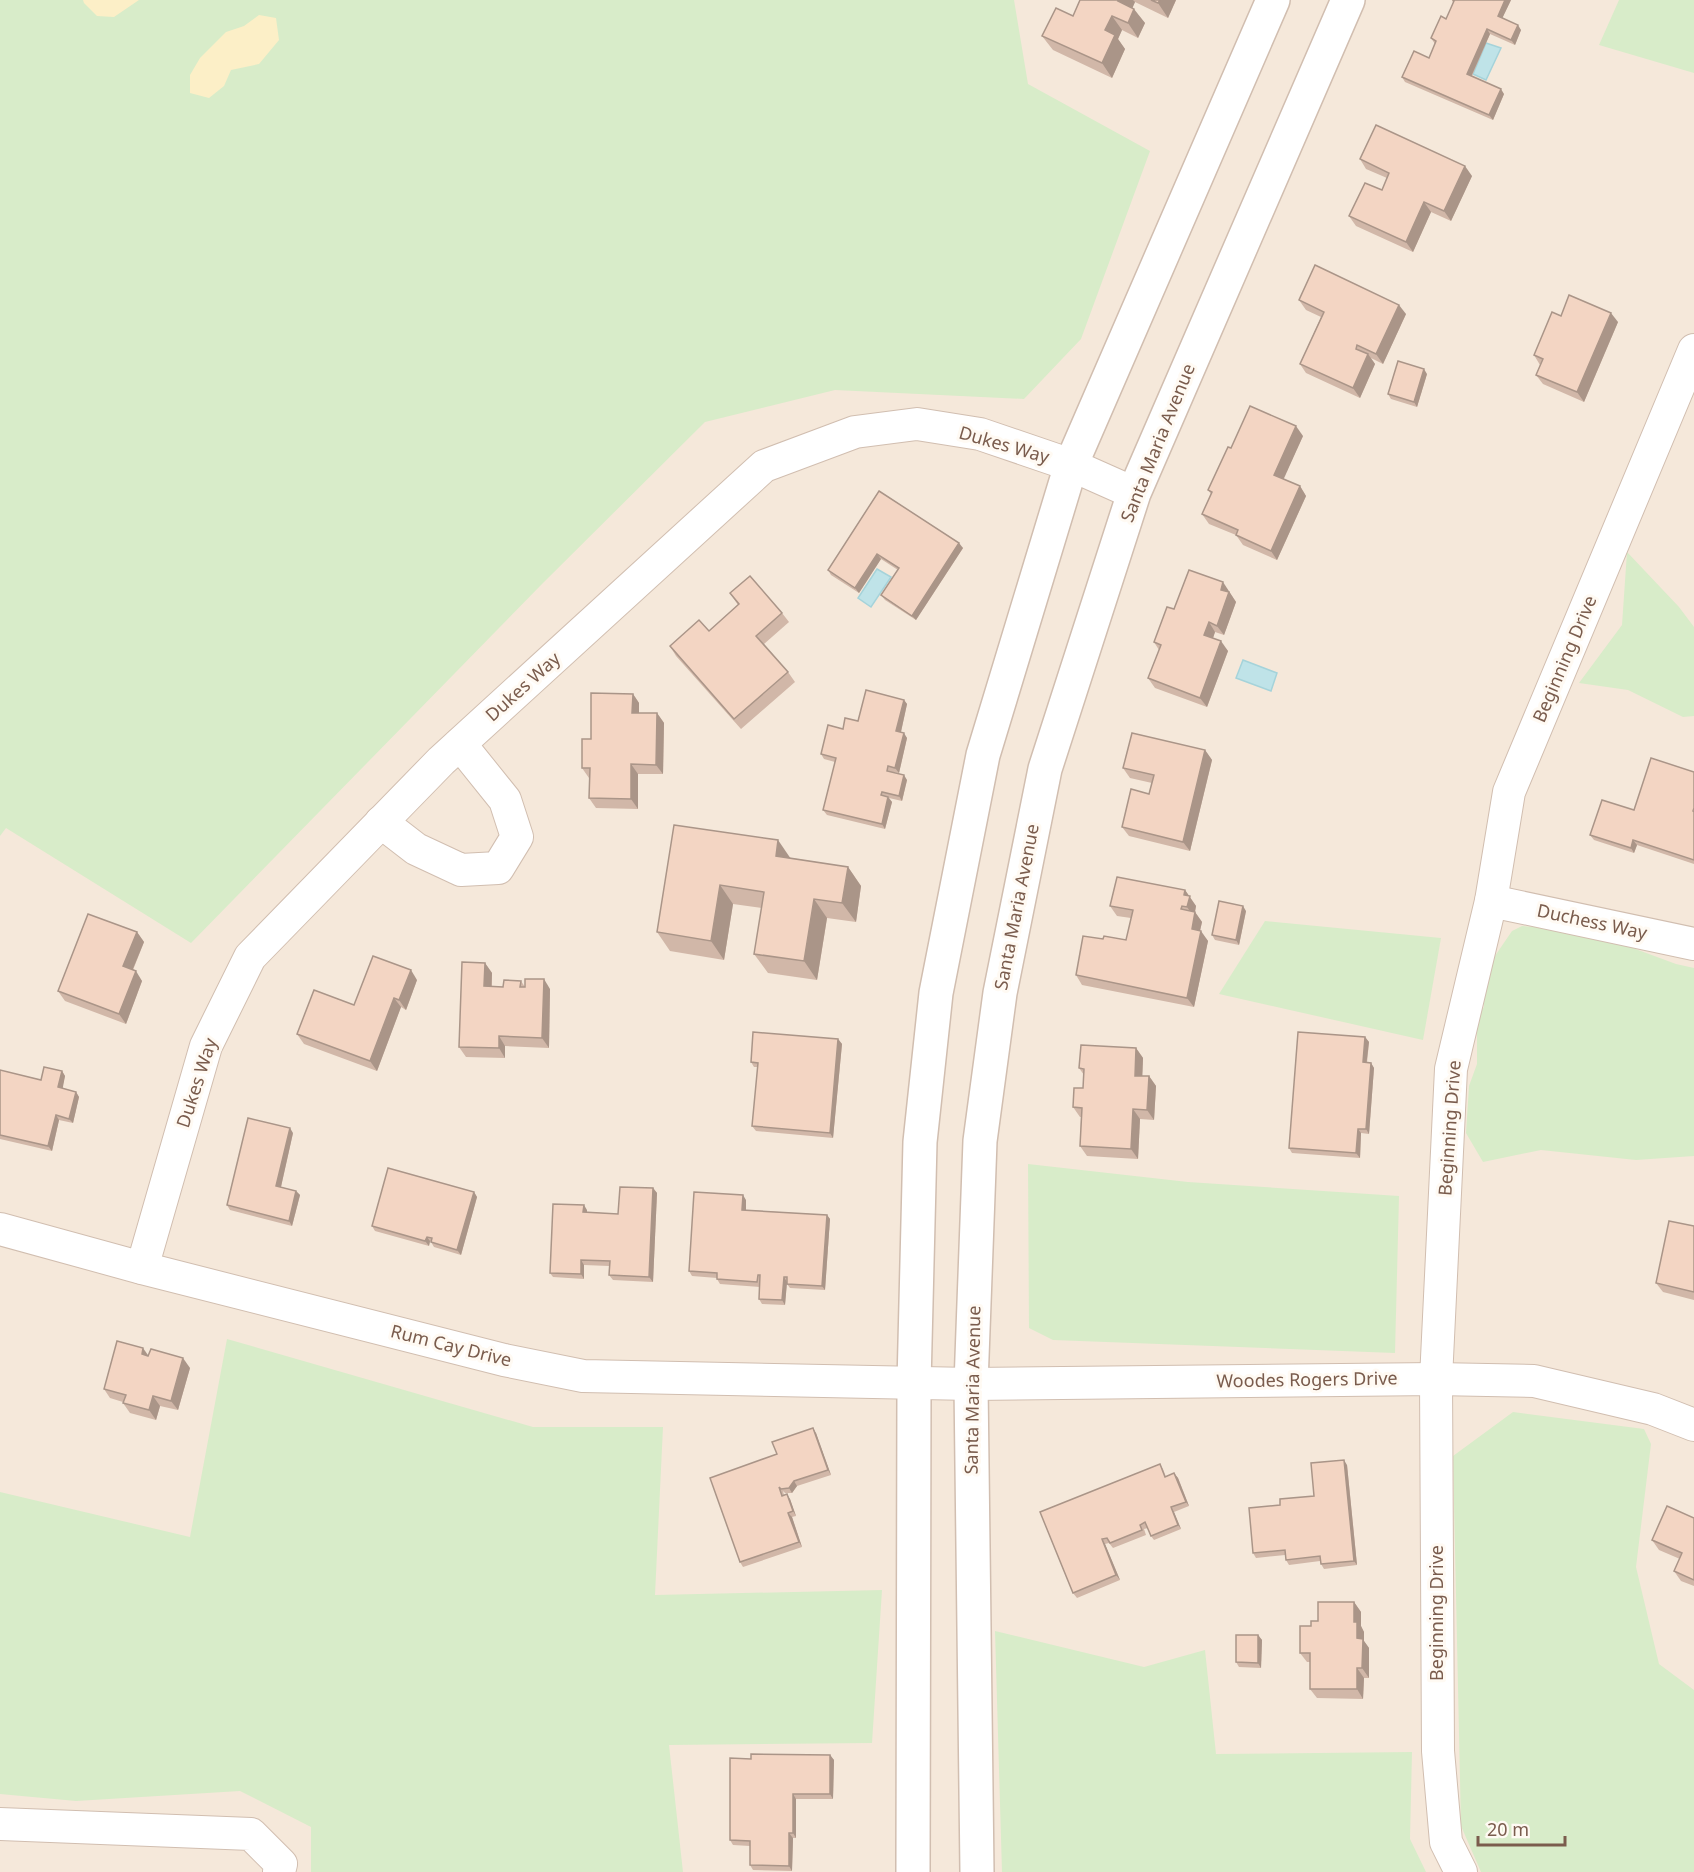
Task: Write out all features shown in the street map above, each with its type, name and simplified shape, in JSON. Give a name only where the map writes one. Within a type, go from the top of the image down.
[{"type":"street","points":[[913,1872],[914,1383],[920,1142],[936,993],[983,755],[1071,465],[1273,0]]},
{"type":"street","name":"Santa Maria Avenue","points":[[977,1872],[970,1384],[980,1141],[1000,993],[1045,769],[1134,493],[1348,0]]},
{"type":"street","name":"Beginning Drive","points":[[1461,1872],[1446,1842],[1438,1751],[1436,1379],[1451,1069],[1491,901],[1509,792],[1694,350]]},
{"type":"street","name":"Dukes Way","points":[[142,1268],[206,1046],[250,957],[460,744],[764,466],[855,432],[917,424],[980,434],[1071,465],[1134,493]]},
{"type":"street","points":[[381,822],[416,849],[461,870],[498,868],[517,837],[505,800],[460,744]]},
{"type":"street","name":"Duchess Way","points":[[1491,901],[1694,944]]},
{"type":"street","name":"Rum Cay Drive","points":[[0,1229],[142,1268],[504,1360],[583,1376],[914,1383]]},
{"type":"street","name":"Woodes Rogers Drive","points":[[914,1383],[1436,1379],[1534,1381],[1653,1409],[1694,1425]]},
{"type":"street","points":[[0,1824],[251,1834],[280,1864],[279,1872]]},
{"type":"shaded area","points":[[0,0],[1694,0],[1694,1872],[0,1872]]},
{"type":"green space","points":[[0,0],[1014,0],[1028,84],[1150,151],[1081,339],[1024,399],[835,390],[705,422],[543,583],[191,943],[6,828],[0,836]]},
{"type":"green space","points":[[1619,0],[1694,0],[1694,73],[1599,45]]},
{"type":"green space","points":[[1627,552],[1679,607],[1694,627],[1694,716],[1683,717],[1628,690],[1579,683],[1622,625]]},
{"type":"green space","points":[[1265,921],[1441,938],[1423,1040],[1219,994]]},
{"type":"green space","points":[[1522,926],[1584,930],[1676,964],[1694,968],[1694,1156],[1636,1160],[1541,1150],[1483,1162],[1466,1133],[1469,1086],[1477,1064],[1477,1017],[1484,1007],[1484,972],[1512,931]]},
{"type":"green space","points":[[1028,1164],[1188,1182],[1399,1196],[1395,1353],[1053,1340],[1029,1328]]},
{"type":"green space","points":[[227,1339],[533,1427],[663,1427],[655,1595],[882,1590],[872,1743],[669,1745],[683,1872],[311,1872],[311,1827],[240,1791],[76,1801],[0,1794],[0,1492],[190,1537]]},
{"type":"green space","points":[[1513,1412],[1644,1429],[1651,1444],[1636,1567],[1659,1664],[1694,1690],[1694,1872],[1481,1872],[1461,1826],[1453,1456]]},
{"type":"green space","points":[[995,1631],[1144,1667],[1205,1650],[1216,1754],[1412,1752],[1410,1839],[1426,1872],[1002,1872]]},
{"type":"sand","points":[[83,0],[139,0],[114,17],[97,16]]},
{"type":"sand","points":[[259,15],[276,18],[279,40],[259,64],[231,70],[224,86],[209,98],[190,93],[190,75],[200,58],[226,32],[244,26]]},
{"type":"water","points":[[1486,43],[1501,48],[1486,80],[1473,74]]},
{"type":"water","points":[[877,569],[891,577],[871,607],[858,598]]},
{"type":"water","points":[[1243,660],[1277,673],[1271,691],[1236,678]]},
{"type":"building","points":[[1080,0],[1119,0],[1134,9],[1128,23],[1112,16],[1105,30],[1115,35],[1102,63],[1042,36],[1056,8],[1073,16]]},
{"type":"building","points":[[1453,0],[1505,0],[1498,16],[1518,25],[1511,40],[1487,29],[1467,74],[1501,89],[1489,115],[1402,77],[1414,51],[1429,58],[1436,41],[1431,38],[1441,16],[1446,19]]},
{"type":"building","points":[[1376,125],[1465,166],[1444,211],[1424,202],[1406,242],[1349,216],[1365,183],[1382,190],[1389,173],[1360,159]]},
{"type":"building","points":[[1315,265],[1399,305],[1376,354],[1357,345],[1356,349],[1368,354],[1353,388],[1300,364],[1324,312],[1299,300]]},
{"type":"building","points":[[1569,295],[1611,313],[1577,392],[1536,375],[1543,359],[1534,355],[1552,312],[1561,316]]},
{"type":"building","points":[[1398,361],[1424,369],[1414,402],[1388,394]]},
{"type":"building","points":[[1250,406],[1296,426],[1274,475],[1300,486],[1271,551],[1236,535],[1238,530],[1202,514],[1212,492],[1208,490]]},
{"type":"building","points":[[879,491],[959,543],[912,616],[881,595],[899,568],[877,554],[855,588],[828,570]]},
{"type":"building","points":[[1189,570],[1223,582],[1221,590],[1229,592],[1217,626],[1209,622],[1204,635],[1221,641],[1200,698],[1148,678],[1161,645],[1154,642],[1167,607],[1174,609]]},
{"type":"building","points":[[750,576],[782,613],[756,636],[788,672],[734,719],[670,646],[699,620],[709,631],[739,604],[730,593]]},
{"type":"building","points":[[866,690],[904,700],[896,731],[904,733],[895,768],[888,766],[887,771],[904,775],[899,796],[882,792],[881,795],[888,797],[882,824],[823,810],[836,758],[821,754],[828,725],[843,729],[845,718],[858,721]]},
{"type":"building","points":[[591,693],[633,694],[632,713],[657,713],[656,765],[631,764],[631,799],[589,798],[590,768],[582,768],[582,739],[591,739]]},
{"type":"building","points":[[1132,733],[1205,750],[1183,842],[1122,827],[1131,789],[1149,794],[1154,775],[1123,768]]},
{"type":"building","points":[[1651,758],[1694,772],[1694,860],[1633,840],[1631,848],[1590,835],[1602,800],[1634,810]]},
{"type":"building","points":[[674,825],[778,840],[776,856],[848,867],[842,903],[814,899],[804,961],[754,954],[764,892],[720,885],[711,941],[657,932]]},
{"type":"building","points":[[1117,877],[1185,890],[1184,895],[1190,896],[1187,907],[1182,906],[1181,909],[1195,912],[1192,929],[1201,931],[1187,998],[1076,975],[1083,936],[1103,939],[1104,936],[1126,940],[1133,910],[1110,906]]},
{"type":"building","points":[[1219,901],[1243,906],[1236,940],[1212,935]]},
{"type":"building","points":[[88,914],[137,932],[123,966],[136,971],[119,1014],[58,991]]},
{"type":"building","points":[[373,956],[411,970],[399,1000],[394,998],[370,1061],[297,1034],[314,990],[354,1005]]},
{"type":"building","points":[[462,962],[485,963],[484,986],[503,987],[504,980],[521,981],[520,987],[525,987],[525,979],[544,979],[542,1038],[499,1036],[499,1048],[459,1047]]},
{"type":"building","points":[[753,1032],[838,1039],[830,1133],[752,1126],[758,1063],[751,1062]]},
{"type":"building","points":[[1298,1032],[1365,1037],[1363,1062],[1371,1063],[1366,1129],[1358,1129],[1356,1153],[1289,1148]]},
{"type":"building","points":[[1081,1045],[1136,1048],[1135,1076],[1149,1076],[1147,1110],[1133,1109],[1131,1149],[1080,1146],[1082,1108],[1073,1107],[1074,1088],[1083,1088],[1084,1069],[1079,1068]]},
{"type":"building","points":[[44,1067],[62,1071],[58,1087],[76,1092],[69,1119],[56,1115],[48,1146],[0,1135],[0,1070],[41,1080]]},
{"type":"building","points":[[248,1118],[290,1128],[276,1186],[296,1191],[289,1221],[227,1205]]},
{"type":"building","points":[[388,1168],[474,1192],[457,1250],[431,1242],[432,1238],[427,1237],[425,1241],[372,1226]]},
{"type":"building","points":[[620,1187],[653,1188],[649,1277],[609,1275],[610,1261],[581,1260],[581,1274],[550,1273],[553,1204],[584,1205],[583,1212],[618,1214]]},
{"type":"building","points":[[694,1192],[743,1195],[742,1210],[827,1215],[822,1286],[787,1284],[787,1277],[784,1277],[782,1300],[759,1299],[760,1275],[758,1275],[757,1282],[717,1279],[717,1273],[689,1271]]},
{"type":"building","points":[[1669,1221],[1694,1226],[1694,1292],[1656,1283]]},
{"type":"building","points":[[117,1341],[143,1348],[142,1354],[148,1356],[151,1349],[183,1358],[171,1401],[153,1396],[149,1410],[123,1403],[126,1395],[104,1389]]},
{"type":"building","points":[[813,1428],[828,1470],[794,1481],[789,1488],[779,1487],[782,1496],[787,1494],[793,1511],[788,1513],[799,1542],[740,1562],[710,1478],[777,1454],[772,1442]]},
{"type":"building","points":[[1344,1460],[1354,1561],[1321,1564],[1320,1556],[1286,1560],[1285,1550],[1253,1553],[1249,1508],[1280,1505],[1280,1499],[1314,1496],[1311,1463]]},
{"type":"building","points":[[1160,1464],[1165,1477],[1174,1473],[1186,1502],[1171,1507],[1178,1525],[1151,1536],[1145,1522],[1140,1525],[1142,1530],[1110,1543],[1107,1538],[1102,1539],[1116,1575],[1073,1593],[1040,1512]]},
{"type":"building","points":[[1667,1506],[1694,1518],[1694,1580],[1674,1571],[1682,1553],[1652,1540]]},
{"type":"building","points":[[1318,1602],[1354,1602],[1357,1638],[1363,1639],[1362,1668],[1357,1668],[1357,1689],[1310,1689],[1310,1653],[1300,1653],[1300,1626],[1311,1626],[1311,1621],[1318,1621]]},
{"type":"building","points":[[1236,1635],[1258,1635],[1258,1663],[1236,1662]]},
{"type":"building","points":[[751,1754],[830,1755],[830,1794],[793,1794],[793,1833],[789,1833],[789,1866],[750,1865],[750,1841],[730,1840],[730,1758],[751,1759]]}]
